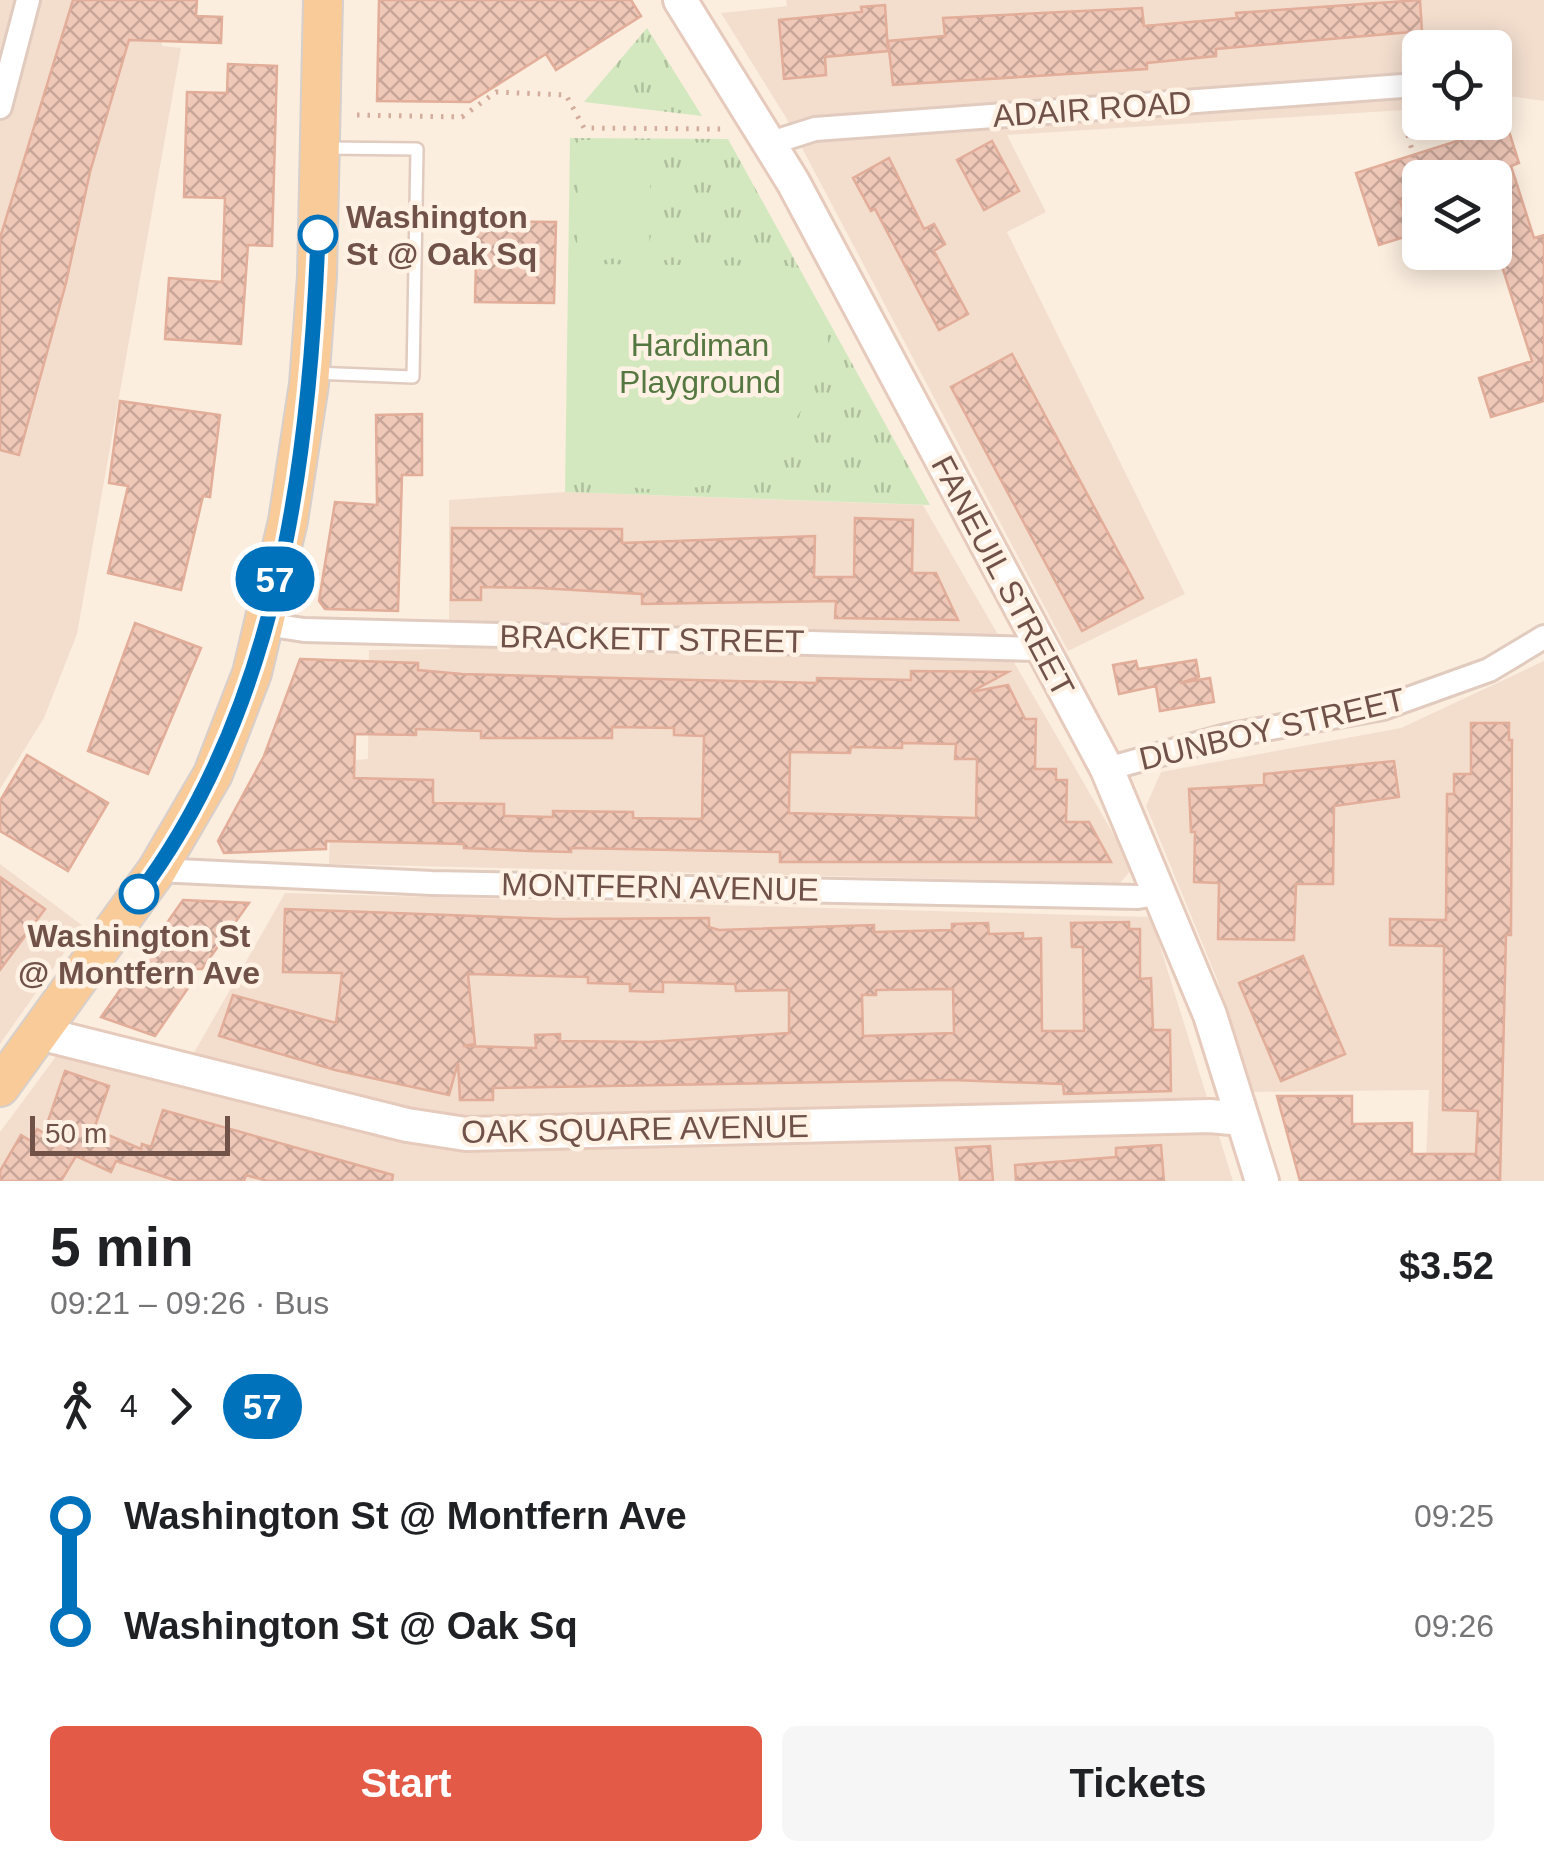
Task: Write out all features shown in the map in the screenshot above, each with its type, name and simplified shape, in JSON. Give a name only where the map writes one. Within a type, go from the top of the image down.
[{"type":"main road","points":[[0,1087],[157,870],[214,774],[232,733],[265,624],[288,521],[310,373],[324,0]]},
{"type":"street","points":[[0,107],[28,0]]},
{"type":"street","name":"FANEUIL STREET","points":[[680,0],[771,143],[1107,769],[1210,1015],[1262,1181]]},
{"type":"street","name":"ADAIR ROAD","points":[[771,143],[815,129],[1402,85]]},
{"type":"street","name":"BRACKETT STREET","points":[[265,624],[434,634],[1040,648]]},
{"type":"street","name":"DUNBOY STREET","points":[[1107,769],[1226,736],[1384,708],[1489,670],[1544,636]]},
{"type":"street","name":"MONTFERN AVENUE","points":[[157,870],[451,884],[1138,897],[1162,893]]},
{"type":"street","name":"OAK SQUARE AVENUE","points":[[38,1033],[389,1121],[466,1134],[1210,1116],[1242,1119]]},
{"type":"lane","points":[[310,373],[413,377],[418,148],[320,148]]},
{"type":"path","points":[[356,115],[462,117],[496,92],[566,95],[584,128],[723,129]]},
{"type":"shaded area","points":[[0,0],[162,0],[162,46],[181,48],[77,634],[44,718],[0,789]]},
{"type":"shaded area","points":[[786,0],[1544,0],[1544,101],[1512,96],[1512,30],[1402,30],[1402,110],[1007,135],[1046,212],[1007,232],[1185,594],[1068,651],[785,116],[721,13],[787,6]]},
{"type":"shaded area","points":[[565,492],[923,505],[1133,868],[1120,883],[329,864],[332,762],[368,759],[369,650],[449,649],[449,500]]},
{"type":"shaded area","points":[[1544,661],[1544,1181],[1425,1181],[1429,1090],[1250,1092],[1217,979],[1146,806],[1161,772],[1401,728]]},
{"type":"shaded area","points":[[0,864],[83,926],[0,1044]]},
{"type":"shaded area","points":[[285,893],[1151,917],[1233,1181],[0,1181],[0,1132],[57,1055],[178,1081]]},
{"type":"green space","points":[[647,28],[702,116],[584,102]]},
{"type":"green space","name":"Hardiman Playground","points":[[570,138],[728,139],[930,505],[565,492]]},
{"type":"green space","points":[[578,140],[651,140],[649,259],[577,258]]},
{"type":"green space","points":[[586,264],[789,266],[823,322],[828,348],[817,381],[783,436],[759,460],[733,476],[705,486],[643,489],[574,475],[574,276]]},
{"type":"building","points":[[73,0],[197,0],[196,16],[222,17],[221,43],[129,40],[90,172],[66,283],[19,455],[0,450],[0,238]]},
{"type":"building","points":[[379,0],[631,0],[641,16],[556,70],[546,54],[470,102],[377,101]]},
{"type":"building","points":[[1420,0],[1422,30],[1216,49],[1216,56],[1147,63],[1147,69],[893,85],[888,41],[945,36],[943,18],[1142,8],[1144,26],[1237,18],[1236,13]]},
{"type":"building","points":[[885,5],[888,51],[825,57],[826,75],[784,79],[779,20],[862,12],[861,7]]},
{"type":"building","points":[[228,64],[277,66],[272,246],[248,245],[241,344],[165,339],[169,278],[222,282],[225,198],[184,197],[187,92],[227,93]]},
{"type":"building","points":[[1460,140],[1512,140],[1519,163],[1402,160],[1402,238],[1379,245],[1356,173]]},
{"type":"building","points":[[992,141],[1019,191],[984,210],[957,160]]},
{"type":"building","points":[[889,158],[924,229],[934,224],[945,244],[934,251],[968,314],[939,330],[875,209],[871,211],[853,178]]},
{"type":"building","points":[[1512,169],[1534,238],[1544,235],[1544,401],[1491,417],[1479,378],[1532,361],[1503,270],[1512,270]]},
{"type":"building","points":[[477,221],[556,222],[554,303],[475,302]]},
{"type":"building","points":[[1012,354],[1143,598],[1082,631],[951,387]]},
{"type":"building","points":[[120,401],[220,415],[210,497],[203,496],[181,590],[108,573],[128,486],[109,483]]},
{"type":"building","points":[[422,414],[422,475],[402,475],[398,611],[325,609],[319,601],[335,502],[377,505],[376,415]]},
{"type":"building","points":[[855,518],[913,520],[912,573],[936,573],[958,620],[835,618],[836,601],[642,604],[642,594],[539,588],[481,587],[481,600],[451,600],[452,528],[622,529],[622,543],[815,536],[814,577],[854,577]]},
{"type":"building","points":[[135,623],[201,648],[148,774],[88,751]]},
{"type":"building","points":[[300,659],[418,663],[418,670],[462,674],[817,683],[817,678],[911,680],[911,671],[1008,672],[971,692],[1008,685],[1025,719],[1036,719],[1035,769],[1056,769],[1056,780],[1067,780],[1066,822],[1089,822],[1111,862],[780,862],[780,852],[571,848],[571,852],[464,848],[464,844],[326,841],[326,849],[224,853],[218,841],[264,756]],"holes":[[[612,727],[674,728],[674,735],[704,736],[702,819],[633,818],[633,812],[553,811],[553,817],[504,816],[504,804],[433,803],[433,780],[354,778],[355,734],[416,735],[416,729],[481,731],[481,738],[612,738]],[[902,743],[956,744],[955,759],[977,759],[976,818],[789,813],[790,752],[850,753],[851,747],[902,748]]]},
{"type":"building","points":[[1196,660],[1199,677],[1180,683],[1210,678],[1214,702],[1160,711],[1156,686],[1119,694],[1113,665],[1136,661],[1138,669]]},
{"type":"building","points":[[1471,723],[1509,723],[1512,740],[1511,935],[1506,935],[1500,1181],[1300,1181],[1277,1096],[1352,1096],[1352,1124],[1412,1123],[1412,1154],[1476,1154],[1478,1111],[1443,1110],[1444,946],[1390,945],[1390,919],[1446,920],[1447,794],[1454,794],[1454,774],[1471,774]]},
{"type":"building","points":[[27,755],[108,803],[68,871],[0,831],[0,801]]},
{"type":"building","points":[[1394,761],[1399,797],[1334,806],[1333,884],[1296,884],[1294,940],[1218,939],[1219,883],[1194,882],[1195,832],[1191,832],[1189,789],[1264,785],[1264,774]]},
{"type":"building","points":[[0,877],[45,909],[0,970]]},
{"type":"building","points":[[183,900],[249,903],[202,969],[165,969],[195,978],[155,1036],[101,1017]]},
{"type":"building","points":[[285,909],[556,919],[709,918],[709,927],[719,930],[874,925],[874,932],[952,930],[952,924],[988,923],[989,934],[1023,933],[1023,939],[1041,938],[1042,1031],[1084,1031],[1083,947],[1072,947],[1071,923],[1129,922],[1129,929],[1140,929],[1140,979],[1151,978],[1153,1030],[1170,1030],[1171,1091],[1064,1094],[1063,1084],[952,1080],[493,1088],[493,1100],[460,1100],[458,1063],[449,1095],[335,1070],[219,1036],[233,995],[336,1023],[342,973],[283,972]],"holes":[[[468,974],[588,977],[588,983],[630,984],[630,991],[663,992],[663,982],[735,984],[736,991],[789,990],[789,1033],[649,1042],[560,1041],[560,1034],[535,1035],[536,1048],[463,1046],[475,1044]],[[953,989],[954,1033],[863,1036],[862,995],[876,995],[876,990]]]},
{"type":"building","points":[[1303,956],[1345,1054],[1281,1081],[1239,983]]},
{"type":"building","points":[[65,1071],[109,1086],[94,1129],[141,1149],[142,1144],[151,1147],[163,1110],[393,1175],[392,1181],[267,1181],[246,1175],[244,1181],[177,1181],[116,1161],[111,1172],[76,1156],[61,1181],[0,1181],[0,1171],[21,1135],[31,1141],[37,1129],[44,1133]]},
{"type":"building","points":[[1161,1145],[1164,1181],[1016,1181],[1015,1165],[1116,1157],[1116,1148]]},
{"type":"building","points":[[990,1146],[993,1181],[960,1181],[956,1148]]},
{"type":"bus line","name":"57","points":[[139,894],[214,774],[244,698],[265,624],[288,521],[304,422],[318,235]]},
{"type":"place","name":"Washington St @ Oak Sq","points":[[318,235]]},
{"type":"place","name":"Washington St @ Montfern Ave","points":[[139,894]]}]
